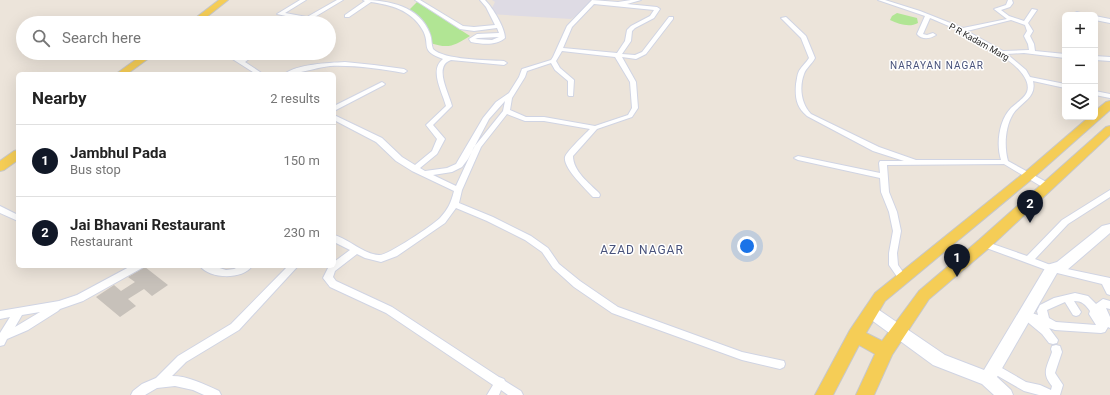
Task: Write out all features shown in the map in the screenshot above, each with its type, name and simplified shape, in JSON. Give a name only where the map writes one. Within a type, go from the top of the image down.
[{"type":"main road","points":[[202,16],[224,0]]},
{"type":"main road","points":[[210,16],[232,0]]},
{"type":"main road","points":[[124,72],[141,60]]},
{"type":"main road","points":[[132,72],[148,60]]},
{"type":"main road","points":[[824,395],[856,335],[872,312],[880,297],[1028,176],[1110,104]]},
{"type":"main road","points":[[865,395],[885,351],[924,295],[984,244],[1110,129]]},
{"type":"main road","points":[[0,167],[16,148]]},
{"type":"main road","points":[[991,374],[1052,269],[1062,266],[1106,229],[1110,228]]},
{"type":"main road","points":[[872,312],[939,360],[991,374],[1005,395]]},
{"type":"main road","points":[[856,335],[885,351]]},
{"type":"street","points":[[291,16],[280,14],[304,0]]},
{"type":"street","points":[[313,16],[341,0]]},
{"type":"street","points":[[347,16],[367,0],[397,6],[409,12],[425,29],[428,37],[427,45],[430,52],[436,56],[504,63]]},
{"type":"street","points":[[417,0],[462,28],[474,29],[498,26]]},
{"type":"street","points":[[482,0],[488,6],[502,35]]},
{"type":"street","points":[[618,4],[639,0]]},
{"type":"street","name":"P R Kadam Marg","points":[[880,0],[928,16],[962,30],[1016,62],[1028,78]]},
{"type":"street","points":[[1010,0],[1010,4],[1008,6],[997,9],[1008,17],[1025,23],[1030,31],[1027,36],[1031,44],[1032,52]]},
{"type":"street","points":[[336,239],[376,259],[386,258],[442,221],[455,204],[458,190],[478,147],[506,111],[512,94],[526,68],[553,61],[570,26],[594,1],[657,9],[652,17],[633,27],[629,31],[628,41],[618,56]]},
{"type":"street","points":[[1025,23],[1034,10]]},
{"type":"street","points":[[928,16],[920,34],[928,37],[933,35]]},
{"type":"street","points":[[559,49],[618,56],[641,56],[671,18]]},
{"type":"street","points":[[784,18],[804,37],[812,58],[801,72],[800,76],[799,104],[803,110],[809,115],[876,149],[919,163]]},
{"type":"street","points":[[1098,19],[1110,21]]},
{"type":"street","points":[[962,30],[1009,20]]},
{"type":"street","points":[[1001,53],[1032,52],[1062,56]]},
{"type":"street","points":[[596,195],[571,167],[568,160],[573,151],[595,128],[630,116],[635,108],[633,82],[618,56]]},
{"type":"street","points":[[415,169],[430,158],[440,145],[441,139],[429,125],[449,106],[439,73],[439,67],[447,58]]},
{"type":"street","points":[[1098,58],[1110,59]]},
{"type":"street","points":[[238,60],[257,72]]},
{"type":"street","points":[[553,61],[557,69],[571,80],[572,94]]},
{"type":"street","points":[[294,72],[310,67],[339,64],[373,66],[404,71]]},
{"type":"street","points":[[1005,162],[1002,154],[1003,136],[1010,114],[1031,91],[1028,78]]},
{"type":"street","points":[[1028,78],[1062,85]]},
{"type":"street","points":[[336,108],[382,84]]},
{"type":"street","points":[[424,174],[457,167],[462,162],[476,136],[497,104],[512,94]]},
{"type":"street","points":[[1098,94],[1110,96]]},
{"type":"street","points":[[506,111],[525,119],[544,119],[595,128]]},
{"type":"street","points":[[336,118],[379,140],[399,159],[415,169],[458,190]]},
{"type":"street","points":[[798,158],[884,176]]},
{"type":"street","points":[[903,279],[894,265],[893,254],[897,231],[893,212],[885,192],[883,163],[1005,162],[1046,186]]},
{"type":"street","points":[[1028,261],[1065,222],[1110,193]]},
{"type":"street","points":[[455,204],[528,238],[545,250],[556,266],[577,284],[615,310],[742,356],[780,364]]},
{"type":"street","points":[[0,209],[16,217]]},
{"type":"street","points":[[984,244],[1052,269],[1108,281],[1110,291]]},
{"type":"street","points":[[336,262],[356,250]]},
{"type":"street","points":[[0,314],[18,313],[59,305],[80,298],[135,268]]},
{"type":"street","points":[[209,268],[218,273],[231,274],[245,268]]},
{"type":"street","points":[[160,381],[182,359],[235,327],[291,268]]},
{"type":"street","points":[[327,268],[328,278],[333,284],[389,310],[500,382],[517,395]]},
{"type":"street","points":[[1025,315],[1055,326],[1103,327],[1094,314],[1095,310],[1087,300],[1083,298],[1068,299],[1050,303],[1043,308],[1042,311],[1044,321]]},
{"type":"street","points":[[1068,299],[1076,312]]},
{"type":"street","points":[[1110,305],[1103,303],[1100,305],[1107,322],[1110,324]]},
{"type":"street","points":[[2,339],[59,305]]},
{"type":"street","points":[[2,339],[18,313]]},
{"type":"street","points":[[991,374],[1054,395],[1058,385],[1051,377],[1050,372],[1057,352],[1055,345],[1046,331],[1025,315]]},
{"type":"street","points":[[137,395],[146,387],[160,381],[172,380],[204,389],[215,395]]},
{"type":"street","points":[[493,395],[500,382]]},
{"type":"shaded area","points":[[492,0],[593,0],[571,19],[489,14],[495,2]]},
{"type":"green space","points":[[417,2],[470,36],[451,46],[442,46],[430,43],[428,28],[409,10]]},
{"type":"green space","points":[[897,13],[917,18],[918,23],[908,25],[890,20],[892,16]]},
{"type":"building","points":[[143,268],[146,268],[168,285],[152,296],[144,289],[128,299],[136,306],[120,317],[96,297],[114,285],[121,291],[135,282],[128,277]]},
{"type":"place","name":"Jai Bhavani Restaurant","points":[[1030,223]]},
{"type":"place","name":"Jambhul Pada","points":[[957,277]]},
{"type":"district","name":"NARAYAN NAGAR","points":[[937,65]]},
{"type":"district","name":"AZAD NAGAR","points":[[642,250]]}]
